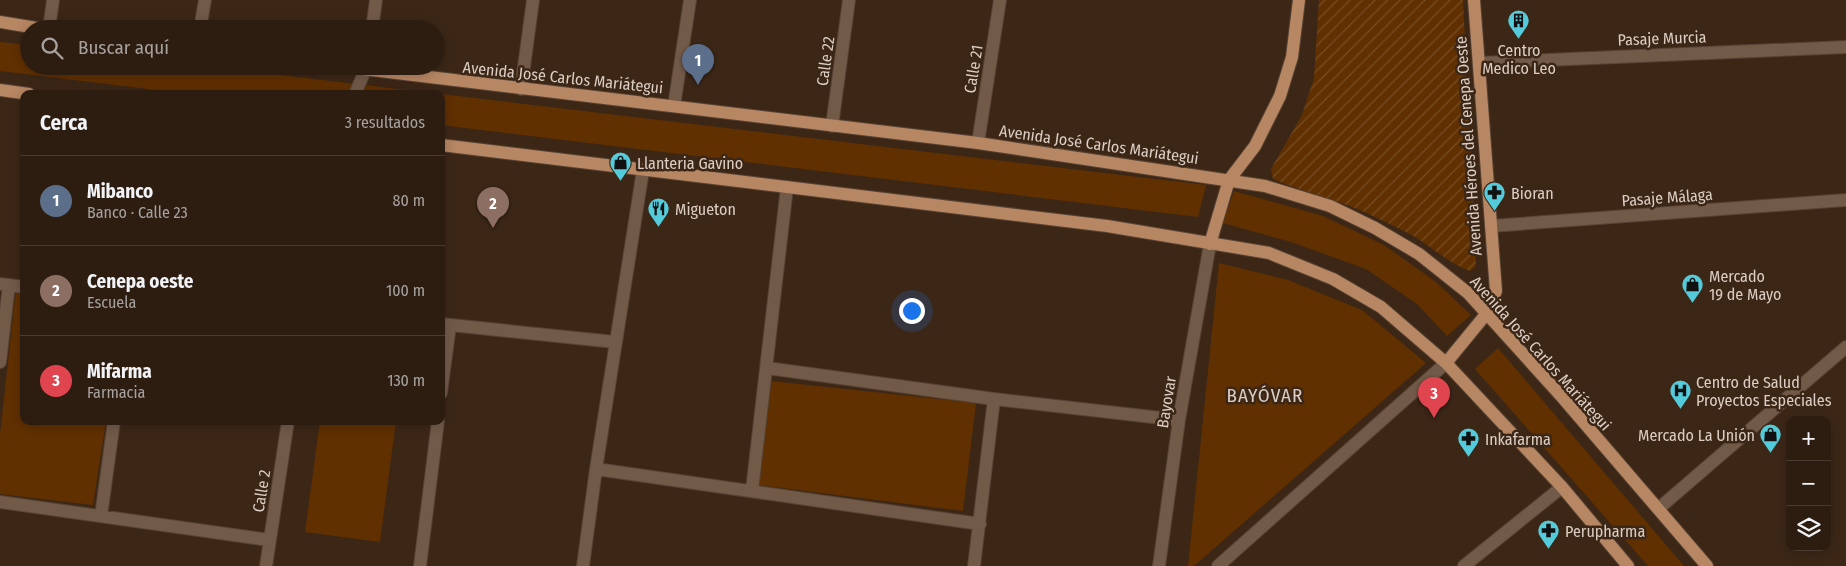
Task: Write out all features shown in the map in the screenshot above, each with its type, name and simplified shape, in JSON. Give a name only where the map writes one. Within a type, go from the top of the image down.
[{"type":"main road","points":[[1210,244],[1229,180],[1254,146],[1280,96],[1292,57],[1299,0]]},
{"type":"main road","name":"Avenida Héroes del Cenepa Oeste","points":[[1446,363],[1487,313],[1496,291],[1474,0]]},
{"type":"main road","points":[[0,22],[20,25]]},
{"type":"main road","name":"Avenida José Carlos Mariátegui","points":[[418,75],[521,89],[978,143],[1265,186],[1330,206],[1375,228],[1419,254],[1468,293],[1562,397],[1706,566]]},
{"type":"main road","points":[[0,90],[20,93]]},
{"type":"main road","points":[[445,145],[1012,216],[1107,226],[1269,253],[1333,279],[1381,307],[1446,363],[1562,487],[1628,566]]},
{"type":"street","points":[[50,20],[52,0]]},
{"type":"street","points":[[202,20],[205,0]]},
{"type":"street","points":[[373,20],[376,0]]},
{"type":"street","points":[[521,89],[533,0]]},
{"type":"street","points":[[674,106],[690,0]]},
{"type":"street","name":"Calle 22","points":[[832,126],[849,0]]},
{"type":"street","name":"Calle 21","points":[[978,143],[1000,0]]},
{"type":"street","name":"Pasaje Murcia","points":[[1479,63],[1846,47]]},
{"type":"street","points":[[358,90],[364,75]]},
{"type":"street","points":[[583,566],[615,342],[643,170]]},
{"type":"street","points":[[752,490],[787,187]]},
{"type":"street","name":"Pasaje Málaga","points":[[1491,226],[1846,200]]},
{"type":"street","name":"Bayovar","points":[[1159,566],[1179,420],[1210,244]]},
{"type":"street","points":[[0,362],[5,284],[20,286]]},
{"type":"street","points":[[445,324],[615,342]]},
{"type":"street","points":[[1658,509],[1846,347]]},
{"type":"street","points":[[1218,566],[1446,363]]},
{"type":"street","points":[[767,368],[994,399],[1179,420]]},
{"type":"street","points":[[974,566],[994,399]]},
{"type":"street","points":[[101,516],[113,425]]},
{"type":"street","name":"Calle 2","points":[[266,566],[287,425]]},
{"type":"street","points":[[420,566],[438,425]]},
{"type":"street","points":[[596,469],[980,524]]},
{"type":"street","points":[[1464,566],[1562,487]]},
{"type":"street","points":[[0,502],[269,540]]},
{"type":"shaded area","points":[[1319,0],[1463,0],[1476,266],[1470,271],[1449,260],[1410,234],[1364,212],[1273,179],[1271,169],[1302,115],[1314,78]]},
{"type":"shaded area","points":[[0,42],[20,44],[20,73],[0,71]]},
{"type":"shaded area","points":[[33,75],[282,75],[406,90],[156,90]]},
{"type":"shaded area","points":[[445,94],[1206,185],[1198,217],[445,125]]},
{"type":"shaded area","points":[[1234,191],[1323,216],[1384,245],[1436,282],[1471,315],[1447,336],[1417,304],[1366,269],[1291,242],[1223,223]]},
{"type":"shaded area","points":[[1219,263],[1288,280],[1362,310],[1426,363],[1194,566],[1188,566]]},
{"type":"shaded area","points":[[16,290],[20,290],[20,425],[105,425],[93,505],[0,494],[0,435]]},
{"type":"shaded area","points":[[1498,348],[1684,566],[1648,566],[1475,369]]},
{"type":"shaded area","points":[[771,381],[976,403],[963,511],[759,485]]},
{"type":"shaded area","points":[[319,425],[395,425],[380,542],[305,532]]},
{"type":"place","name":"Centro Medico Leo","points":[[1519,40]]},
{"type":"place","name":"Mibanco","points":[[698,85]]},
{"type":"place","name":"Llanteria Gavino","points":[[621,182]]},
{"type":"place","name":"Bioran","points":[[1495,212]]},
{"type":"place","name":"Cenepa oeste","points":[[493,228]]},
{"type":"place","name":"Migueton","points":[[659,228]]},
{"type":"place","name":"Mercado 19 de Mayo","points":[[1693,304]]},
{"type":"place","name":"Centro de Salud Proyectos Especiales","points":[[1680,410]]},
{"type":"place","name":"Mifarma","points":[[1434,418]]},
{"type":"place","name":"Mercado La Unión","points":[[1771,454]]},
{"type":"place","name":"Inkafarma","points":[[1469,458]]},
{"type":"place","name":"Perupharma","points":[[1549,550]]},
{"type":"district","name":"BAYÓVAR","points":[[1265,395]]}]
